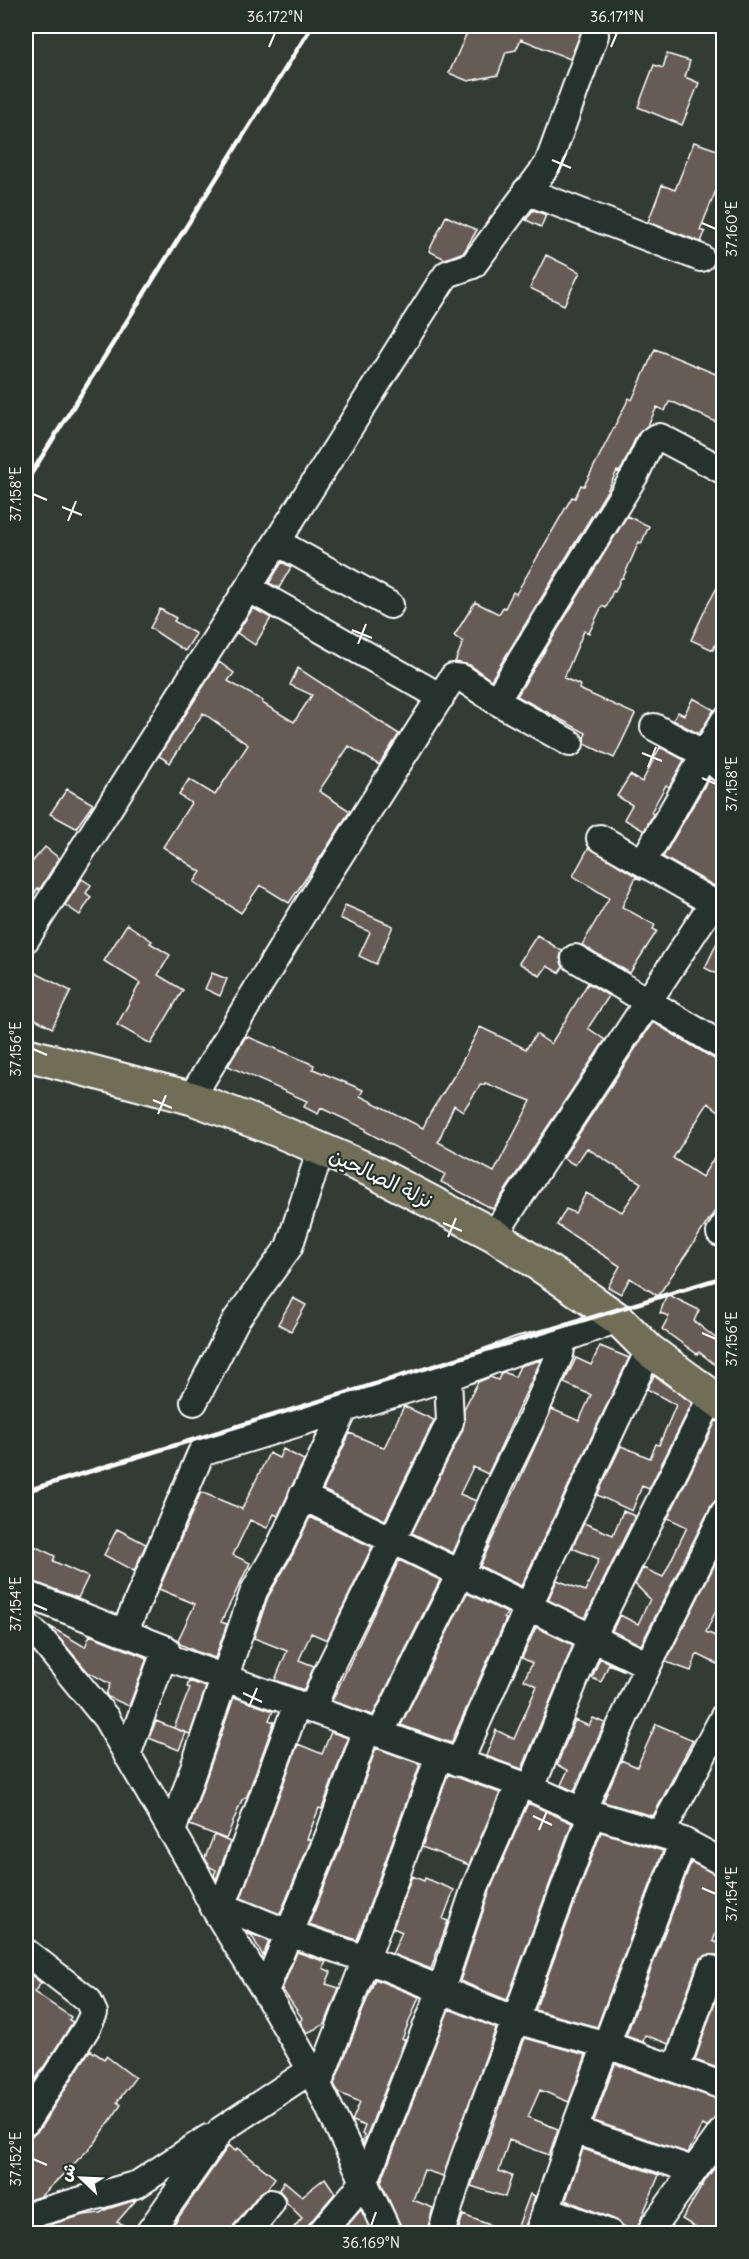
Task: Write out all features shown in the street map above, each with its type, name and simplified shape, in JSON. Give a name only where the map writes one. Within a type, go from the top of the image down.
[{"type":"main road","name":"نزلة الصالحين","points":[[26,1054],[191,1098],[372,1171],[494,1235],[574,1288],[618,1319],[649,1350],[718,1401]]},
{"type":"street","points":[[26,939],[447,274],[473,265],[548,164],[595,35]]},
{"type":"street","points":[[526,191],[701,258]]},
{"type":"street","points":[[496,701],[635,475],[651,441],[660,437],[723,471]]},
{"type":"street","points":[[277,542],[390,605]]},
{"type":"street","points":[[248,588],[441,697]]},
{"type":"street","points":[[191,1098],[303,913],[453,677],[457,677],[570,743]]},
{"type":"street","points":[[643,862],[723,721]]},
{"type":"street","points":[[654,727],[704,754],[723,771]]},
{"type":"street","points":[[494,1235],[648,1002],[718,906],[600,838]]},
{"type":"street","points":[[575,958],[723,1047]]},
{"type":"street","points":[[194,1402],[237,1320],[289,1247],[321,1149]]},
{"type":"street","points":[[124,1633],[201,1453],[448,1377],[520,1350],[563,1339],[618,1319]]},
{"type":"street","points":[[265,1991],[374,1732],[460,1574],[479,1527],[537,1408],[560,1354],[563,1339]]},
{"type":"street","points":[[34,2234],[35,2213],[138,2184],[221,2130],[314,2078],[449,1759],[528,1606],[649,1350]]},
{"type":"street","points":[[214,1908],[228,1891],[304,1707],[327,1672],[450,1422],[448,1377]]},
{"type":"street","points":[[320,2234],[365,2181],[441,1990],[476,1885],[525,1786],[592,1637],[718,1401]]},
{"type":"street","points":[[172,1832],[254,1591],[280,1546],[345,1408]]},
{"type":"street","points":[[302,1496],[648,1665]]},
{"type":"street","points":[[441,2234],[463,2162],[587,1812],[648,1665],[723,1513]]},
{"type":"street","points":[[26,1594],[166,1649],[127,1755]]},
{"type":"street","points":[[26,1625],[43,1641],[106,1718],[314,2078],[389,2234]]},
{"type":"street","points":[[164,1656],[525,1786],[587,1812],[672,1837],[723,1863]]},
{"type":"street","points":[[538,2234],[574,2130],[607,2045],[672,1837],[723,1716]]},
{"type":"street","points":[[214,1908],[232,1910],[288,1934],[366,1959],[515,2020],[607,2045],[723,2086]]},
{"type":"street","points":[[26,1952],[88,2000],[94,2013],[26,2122]]},
{"type":"street","points":[[676,2069],[711,1968],[723,1973]]},
{"type":"street","points":[[660,2230],[693,2170],[723,2129]]},
{"type":"street","points":[[148,2234],[221,2130]]},
{"type":"street","points":[[574,2130],[693,2170]]},
{"type":"street","points":[[246,2234],[271,2203]]},
{"type":"street","points":[[546,2209],[611,2234]]},
{"type":"building","points":[[470,26],[584,26],[570,59],[521,39],[516,50],[506,52],[498,75],[468,81],[449,73]]},
{"type":"building","points":[[667,54],[690,61],[685,77],[699,83],[682,125],[638,107],[654,65],[663,68]]},
{"type":"building","points":[[694,142],[723,152],[723,173],[700,230],[705,232],[701,242],[648,222],[662,185],[675,190]]},
{"type":"building","points":[[533,210],[546,215],[541,227],[526,220]]},
{"type":"building","points":[[446,216],[477,230],[464,252],[445,259],[429,251]]},
{"type":"building","points":[[546,255],[580,272],[564,305],[530,288]]},
{"type":"building","points":[[655,349],[723,377],[723,406],[716,422],[675,403],[669,402],[665,411],[657,407],[648,425],[637,435],[622,468],[619,472],[617,471],[491,680],[470,665],[455,662],[463,642],[454,636],[475,602],[499,614],[503,607],[505,608],[513,592],[516,594],[572,497],[575,498],[581,485],[584,486],[629,398],[632,400]]},
{"type":"building","points":[[627,516],[649,526],[606,608],[602,606],[589,633],[584,631],[564,678],[580,685],[579,689],[635,714],[614,758],[585,744],[586,733],[517,696]]},
{"type":"building","points":[[282,562],[291,567],[279,588],[269,583]]},
{"type":"building","points":[[723,577],[723,628],[713,650],[691,640]]},
{"type":"building","points":[[253,608],[271,618],[255,645],[237,633]]},
{"type":"building","points":[[160,609],[176,618],[174,621],[196,634],[185,651],[150,628]]},
{"type":"building","points":[[219,662],[234,673],[228,681],[294,722],[312,695],[290,685],[298,668],[399,734],[379,765],[349,746],[319,791],[350,811],[322,855],[289,903],[260,885],[241,913],[194,882],[201,872],[163,847],[191,803],[179,795],[189,779],[215,795],[248,745],[203,713],[170,763],[159,756]]},
{"type":"building","points":[[693,698],[714,710],[699,734],[673,720],[678,712],[684,715]]},
{"type":"building","points":[[660,747],[684,760],[669,787],[666,785],[651,812],[653,814],[644,831],[624,819],[632,805],[617,796],[630,775],[642,782]]},
{"type":"building","points":[[709,778],[723,786],[723,891],[663,857]]},
{"type":"building","points":[[67,789],[93,804],[76,828],[50,814]]},
{"type":"building","points":[[45,847],[59,858],[26,907],[26,869]]},
{"type":"building","points":[[589,847],[642,880],[636,877],[622,907],[655,925],[653,929],[657,931],[630,973],[582,945],[609,898],[573,876]]},
{"type":"building","points":[[82,879],[91,885],[86,893],[91,897],[80,915],[65,905]]},
{"type":"building","points":[[345,905],[393,926],[376,964],[359,956],[370,932],[340,918]]},
{"type":"building","points":[[127,924],[152,941],[150,943],[170,955],[158,975],[183,990],[151,1044],[117,1025],[140,983],[104,961]]},
{"type":"building","points":[[723,930],[723,977],[705,968]]},
{"type":"building","points":[[537,935],[562,951],[560,958],[563,967],[559,973],[547,966],[540,976],[519,963]]},
{"type":"building","points":[[26,968],[71,991],[52,1028],[26,1014]]},
{"type":"building","points":[[212,973],[227,979],[220,996],[205,989]]},
{"type":"building","points":[[588,983],[609,996],[588,1028],[605,1040],[493,1209],[441,1182],[445,1174],[365,1131],[366,1129],[321,1108],[318,1114],[304,1107],[307,1101],[228,1066],[246,1036],[314,1065],[313,1069],[363,1090],[360,1096],[423,1128],[480,1027],[526,1049],[536,1034],[551,1044]],"holes":[[[485,1083],[531,1101],[494,1172],[438,1142],[454,1105],[463,1111],[481,1084]]]},
{"type":"building","points":[[653,1022],[723,1062],[723,1114],[708,1103],[673,1158],[702,1177],[723,1144],[723,1199],[658,1296],[630,1278],[621,1294],[608,1287],[620,1266],[557,1225],[566,1209],[575,1213],[586,1193],[622,1212],[641,1183],[587,1148],[575,1165],[563,1158]]},
{"type":"building","points":[[667,1294],[699,1310],[694,1321],[723,1344],[723,1371],[699,1352],[697,1354],[662,1329],[669,1316],[660,1313]]},
{"type":"building","points":[[293,1298],[306,1305],[291,1331],[278,1324]]},
{"type":"building","points":[[600,1346],[629,1358],[521,1586],[480,1566],[552,1409],[579,1421],[591,1395],[564,1383],[576,1358],[591,1365]]},
{"type":"building","points":[[541,1360],[488,1474],[473,1467],[460,1494],[476,1501],[453,1553],[412,1533],[463,1429],[464,1409],[478,1382],[490,1377],[498,1380],[504,1372],[515,1377],[520,1366]]},
{"type":"building","points":[[654,1376],[692,1403],[649,1489],[642,1486],[632,1511],[597,1495],[621,1446],[650,1458],[656,1444],[659,1445],[676,1405],[647,1389]]},
{"type":"building","points":[[404,1406],[434,1420],[385,1520],[323,1490],[350,1433],[384,1448]]},
{"type":"building","points":[[716,1421],[723,1423],[723,1498],[716,1500],[711,1506],[641,1645],[612,1631],[620,1615],[638,1624],[650,1599],[635,1584],[643,1568],[663,1577],[687,1527],[668,1518]]},
{"type":"building","points":[[283,1449],[304,1460],[278,1516],[274,1514],[267,1528],[250,1520],[233,1555],[250,1563],[221,1622],[227,1624],[215,1658],[180,1644],[178,1640],[195,1604],[159,1589],[201,1492],[242,1509],[269,1453],[279,1458]]},
{"type":"building","points":[[623,1511],[635,1516],[585,1618],[548,1600],[557,1580],[585,1591],[599,1559],[572,1548],[584,1523],[613,1535]]},
{"type":"building","points":[[310,1517],[372,1547],[327,1640],[311,1633],[299,1660],[314,1666],[304,1690],[275,1680],[287,1651],[254,1638],[268,1597],[293,1554]]},
{"type":"building","points":[[117,1529],[146,1544],[134,1571],[104,1555]]},
{"type":"building","points":[[26,1542],[55,1556],[53,1561],[88,1577],[78,1598],[26,1579]]},
{"type":"building","points":[[723,1548],[723,1606],[719,1604],[706,1632],[723,1639],[723,1667],[697,1654],[691,1671],[666,1662]]},
{"type":"building","points":[[399,1560],[440,1580],[373,1715],[332,1701]]},
{"type":"building","points":[[467,1593],[507,1613],[451,1743],[401,1725]]},
{"type":"building","points":[[49,1626],[85,1647],[90,1635],[147,1658],[129,1706],[108,1697],[106,1694],[110,1684],[88,1672]]},
{"type":"building","points":[[536,1627],[573,1645],[522,1769],[486,1756],[496,1730],[514,1739],[537,1686],[524,1680],[532,1663],[522,1658]]},
{"type":"building","points":[[600,1658],[623,1670],[609,1664],[601,1682],[592,1678]]},
{"type":"building","points":[[189,1681],[206,1687],[190,1734],[174,1728],[190,1688],[187,1687]]},
{"type":"building","points":[[234,1697],[273,1711],[269,1720],[274,1722],[247,1796],[242,1800],[226,1839],[190,1825]]},
{"type":"building","points":[[593,1718],[605,1723],[574,1791],[561,1785],[568,1770],[557,1765],[575,1720],[589,1726]]},
{"type":"building","points":[[156,1721],[186,1733],[179,1750],[149,1738]]},
{"type":"building","points":[[656,1724],[693,1740],[653,1816],[603,1802],[621,1760],[637,1767]]},
{"type":"building","points":[[331,1732],[348,1738],[322,1809],[319,1808],[307,1839],[311,1840],[280,1914],[241,1898],[298,1744],[322,1754]]},
{"type":"building","points":[[376,1748],[420,1764],[357,1940],[309,1924],[343,1841]]},
{"type":"building","points":[[448,1774],[500,1793],[469,1865],[422,1847]]},
{"type":"building","points":[[528,1803],[572,1823],[507,2000],[460,1981],[490,1890]]},
{"type":"building","points":[[601,1832],[663,1851],[597,2027],[535,2010]]},
{"type":"building","points":[[214,1835],[230,1842],[216,1880],[214,1875],[216,1870],[210,1867],[205,1858]]},
{"type":"building","points":[[691,1862],[723,1878],[723,1915],[713,1941],[722,1945],[718,1955],[707,1955],[697,1964],[669,2044],[645,2035],[643,2042],[626,2036]]},
{"type":"building","points":[[412,1876],[424,1881],[425,1878],[454,1890],[443,1919],[448,1921],[431,1969],[392,1954],[402,1932],[393,1928]]},
{"type":"building","points":[[246,1932],[269,1941],[263,1956],[252,1936]]},
{"type":"building","points":[[297,1952],[326,1962],[323,1968],[331,1972],[326,1984],[339,1988],[325,2024],[307,2033],[300,2022],[302,2018],[282,1989]]},
{"type":"building","points":[[26,1971],[41,1983],[34,1992],[71,2017],[69,2020],[73,2022],[26,2094]]},
{"type":"building","points":[[375,1979],[419,1997],[402,2039],[405,2040],[363,2145],[364,2136],[362,2134],[365,2126],[352,2121],[360,2102],[339,2093],[334,2084]]},
{"type":"building","points":[[720,1987],[723,1988],[723,2070],[695,2060]]},
{"type":"building","points":[[449,2009],[496,2028],[443,2176],[424,2170],[413,2200],[433,2208],[426,2234],[404,2234],[381,2182]]},
{"type":"building","points":[[525,2038],[586,2055],[569,2102],[540,2090],[528,2117],[558,2129],[549,2155],[509,2140],[499,2171],[512,2176],[505,2197],[471,2186]]},
{"type":"building","points":[[90,2050],[104,2059],[106,2056],[135,2078],[117,2102],[121,2105],[95,2143],[41,2196],[26,2201],[26,2137],[39,2130]]},
{"type":"building","points":[[615,2064],[723,2101],[723,2114],[717,2116],[707,2127],[702,2125],[688,2153],[594,2121]]},
{"type":"building","points":[[229,2145],[235,2151],[238,2148],[275,2178],[234,2225],[231,2234],[167,2234]]},
{"type":"building","points":[[583,2149],[659,2175],[636,2231],[623,2226],[616,2220],[566,2200]]},
{"type":"building","points":[[723,2155],[723,2234],[706,2234],[682,2219]]},
{"type":"building","points":[[325,2178],[335,2193],[309,2224],[305,2234],[288,2234],[302,2218],[286,2202],[279,2190],[284,2181],[302,2196]]},
{"type":"building","points":[[530,2194],[535,2196],[523,2234],[515,2234]]},
{"type":"building","points":[[136,2200],[117,2222],[134,2229],[133,2234],[47,2234],[52,2224],[100,2213]]},
{"type":"building","points":[[361,2210],[372,2234],[340,2234],[359,2212]]},
{"type":"building","points":[[463,2215],[509,2232],[508,2234],[457,2234]]},
{"type":"railway","points":[[26,482],[312,26]]},
{"type":"railway","points":[[26,1491],[724,1277]]}]
